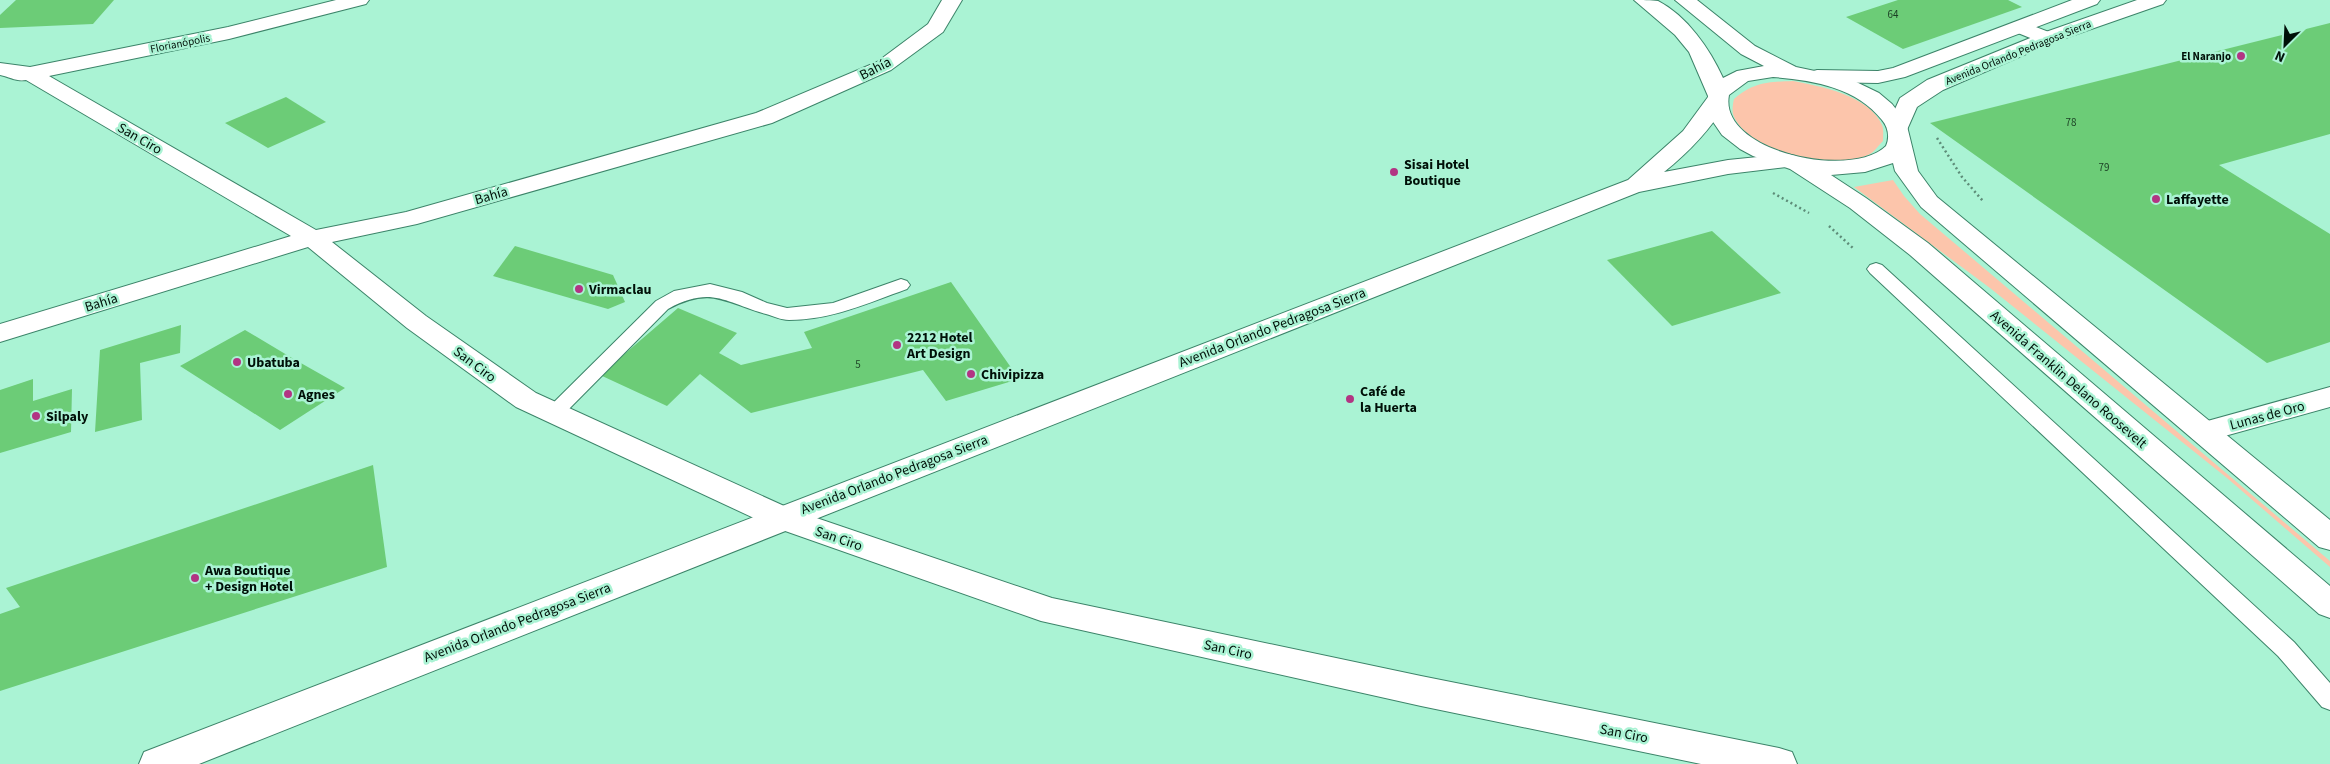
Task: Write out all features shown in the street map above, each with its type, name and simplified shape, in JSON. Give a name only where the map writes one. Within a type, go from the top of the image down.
[{"type":"street","name":"Florianópolis","points":[[0,80],[229,33],[359,0]]},
{"type":"street","name":"Bahía","points":[[0,333],[312,238],[408,219],[764,118],[884,66],[936,28],[952,0]]},
{"type":"street","points":[[1644,0],[1681,29],[1697,47],[1710,69],[1718,112],[1732,133],[1747,144],[1792,162],[1826,168],[1853,168],[1875,163],[1891,154],[1899,135],[1902,115],[1908,103]]},
{"type":"street","points":[[1685,0],[1748,50],[1766,60],[1795,72],[1839,82],[1877,102],[1890,114],[1899,135],[1907,171],[1929,202],[2330,538]]},
{"type":"street","name":"Avenida Orlando Pedragosa Sierra","points":[[1817,76],[1870,77],[1898,73],[2090,0]]},
{"type":"street","name":"Avenida Orlando Pedragosa Sierra","points":[[1908,103],[1934,85],[2047,38],[2156,0]]},
{"type":"street","points":[[2020,27],[2047,38]]},
{"type":"street","name":"San Ciro","points":[[0,69],[29,73],[312,238],[347,268],[499,382],[526,400],[782,518],[1052,611],[1412,689],[1780,764]]},
{"type":"street","name":"Avenida Orlando Pedragosa Sierra","points":[[1632,186],[1672,155],[1702,125],[1725,86],[1737,78],[1754,74],[1795,72]]},
{"type":"street","name":"Avenida Orlando Pedragosa Sierra","points":[[157,764],[1632,186],[1718,167],[1746,163],[1792,162]]},
{"type":"street","name":"Avenida Franklin Delano Roosevelt","points":[[1792,162],[1858,203],[1919,249],[2330,606]]},
{"type":"street","name":"Lunas de Oro","points":[[2203,432],[2330,397]]},
{"type":"lane","points":[[1876,269],[2286,649],[2330,700]]},
{"type":"lane","points":[[554,413],[662,305],[680,295],[710,290],[736,296],[761,308],[787,314],[836,309],[901,285]]},
{"type":"path","points":[[1908,103],[1924,118],[1962,177],[1984,202]]},
{"type":"shaded area","points":[[1793,81],[1830,89],[1844,94],[1867,107],[1876,115],[1882,125],[1883,141],[1873,152],[1859,159],[1840,161],[1818,160],[1774,149],[1756,139],[1741,127],[1733,114],[1734,99],[1755,86]]},
{"type":"shaded area","points":[[1893,180],[1920,214],[2330,561],[2330,567],[2227,478],[1990,288],[1854,187]]},
{"type":"building","points":[[16,0],[114,0],[93,24],[0,28],[0,15]]},
{"type":"building","points":[[1898,0],[2008,0],[2022,7],[1903,49],[1846,17]]},
{"type":"building","name":"Laffayette","points":[[2330,23],[2330,134],[2219,165],[2330,234],[2330,342],[2267,363],[1930,123]]},
{"type":"building","points":[[286,97],[326,122],[268,148],[225,123]]},
{"type":"building","points":[[1712,231],[1781,293],[1672,326],[1607,260]]},
{"type":"building","name":"Virmaclau","points":[[515,246],[613,275],[625,302],[608,309],[493,276]]},
{"type":"building","name":"2212 Hotel Art Design","points":[[951,282],[1019,379],[946,401],[923,370],[751,413],[700,374],[667,406],[600,375],[678,308],[737,333],[719,353],[741,365],[812,348],[804,332]]},
{"type":"building","points":[[181,325],[180,353],[140,363],[142,420],[95,432],[100,350]]},
{"type":"building","points":[[245,330],[345,388],[280,430],[180,366]]},
{"type":"building","name":"Silpaly","points":[[33,379],[33,401],[72,389],[71,432],[0,453],[0,390]]},
{"type":"building","name":"Awa Boutique + Design Hotel","points":[[373,465],[387,567],[0,691],[0,614],[20,607],[6,588]]},
{"type":"place","name":"El Naranjo","points":[[2241,56]]},
{"type":"place","name":"Sisai Hotel Boutique","points":[[1394,172]]},
{"type":"place","name":"Laffayette","points":[[2156,199]]},
{"type":"place","name":"Virmaclau","points":[[579,289]]},
{"type":"place","name":"2212 Hotel Art Design","points":[[897,345]]},
{"type":"place","name":"Ubatuba","points":[[237,362]]},
{"type":"place","name":"Chivipizza","points":[[971,374]]},
{"type":"place","name":"Agnes","points":[[288,394]]},
{"type":"place","name":"Café de la Huerta","points":[[1350,399]]},
{"type":"place","name":"Silpaly","points":[[36,416]]},
{"type":"place","name":"Awa Boutique + Design Hotel","points":[[195,578]]}]
